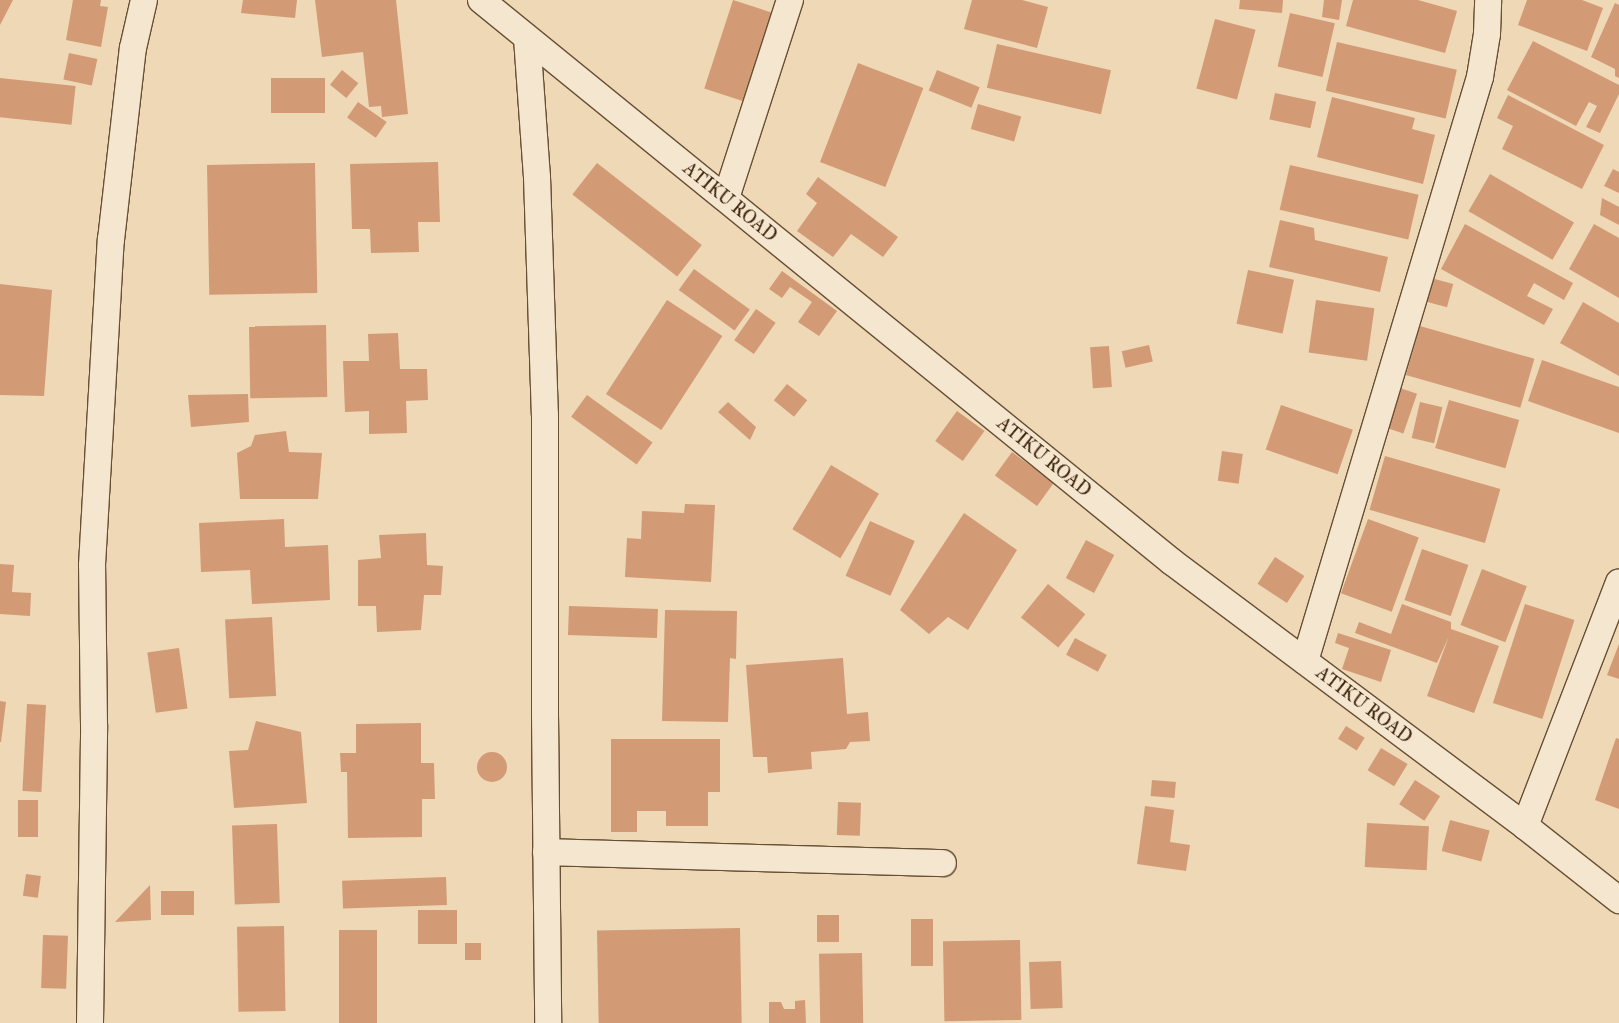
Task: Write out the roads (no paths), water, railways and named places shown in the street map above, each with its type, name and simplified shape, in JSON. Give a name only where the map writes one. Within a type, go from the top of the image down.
[{"type":"street","points":[[90,1023],[94,725],[92,555],[111,240],[133,48],[144,0]]},
{"type":"street","name":"ATIKU ROAD","points":[[480,0],[1172,562],[1525,826],[1619,900]]},
{"type":"street","points":[[726,198],[790,0]]},
{"type":"street","points":[[1305,661],[1480,77],[1487,34],[1488,0]]},
{"type":"street","points":[[527,38],[537,177],[545,416],[548,1023]]},
{"type":"street","points":[[1525,826],[1619,582]]},
{"type":"street","points":[[546,852],[943,863]]}]
